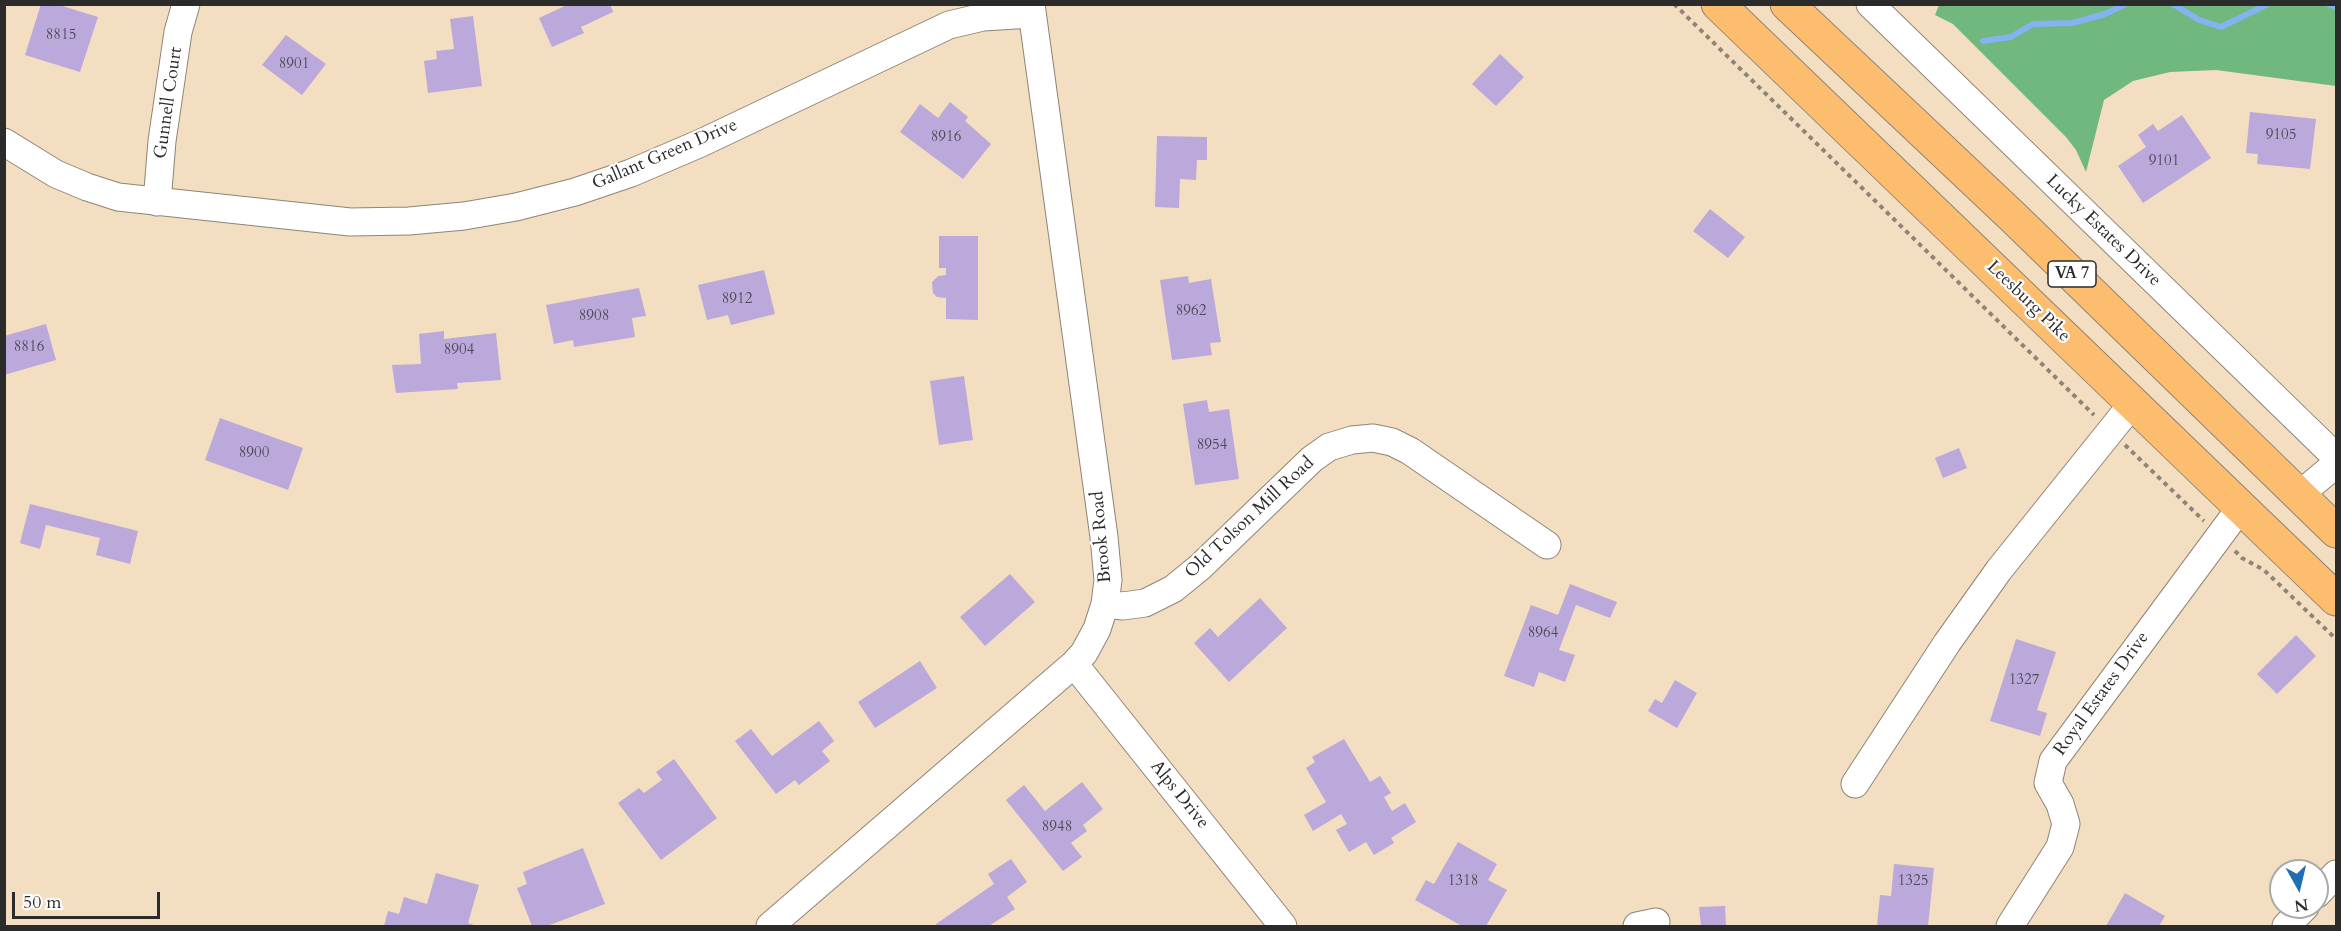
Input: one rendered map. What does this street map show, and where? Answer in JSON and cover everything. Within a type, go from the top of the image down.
[{"type":"highway","name":"Leesburg Pike","points":[[1718,4],[2337,599]]},
{"type":"highway","name":"VA 7","points":[[1787,4],[2022,225],[2337,531]]},
{"type":"highway","points":[[1996,272],[2028,281],[2054,297],[2264,501],[2277,503],[2299,495]]},
{"type":"street","name":"Gunnell Court","points":[[157,202],[162,141],[178,32],[186,4]]},
{"type":"street","name":"Gallant Green Drive","points":[[4,142],[56,174],[87,188],[118,197],[350,222],[409,221],[464,216],[516,207],[575,192],[631,173],[700,143],[949,25],[1032,9]]},
{"type":"street","name":"Brook Road","points":[[770,927],[1074,664],[1084,653],[1097,629],[1105,604],[1108,580],[1104,537],[1032,9]]},
{"type":"street","name":"Lucky Estates Drive","points":[[1884,9],[2337,457]]},
{"type":"street","points":[[1856,784],[1947,643],[1993,579],[2133,403]]},
{"type":"street","name":"Old Tolson Mill Road","points":[[1105,604],[1123,606],[1144,603],[1173,589],[1200,567],[1311,459],[1329,447],[1352,440],[1373,438],[1392,442],[1410,451],[1547,544]]},
{"type":"street","points":[[2299,495],[2337,464]]},
{"type":"street","name":"Royal Estates Drive","points":[[2010,927],[2060,847],[2066,824],[2060,804],[2048,783],[2053,761],[2241,507]]},
{"type":"street","name":"Alps Drive","points":[[1074,664],[1283,927]]},
{"type":"path","points":[[1674,4],[2218,536],[2242,558],[2264,570],[2337,639]]},
{"type":"green space","points":[[1939,5],[2336,5],[2336,86],[2216,70],[2170,72],[2133,81],[2104,100],[2086,172],[2076,150],[2066,137],[1953,24],[1935,15]]},
{"type":"building","points":[[41,4],[56,4],[98,17],[80,72],[25,55]]},
{"type":"building","points":[[569,4],[610,4],[613,12],[581,27],[584,33],[552,47],[539,18]]},
{"type":"building","points":[[473,16],[482,86],[428,93],[424,61],[437,59],[436,51],[454,49],[450,19]]},
{"type":"building","points":[[286,35],[326,64],[302,95],[262,65]]},
{"type":"building","points":[[1500,54],[1524,77],[1496,106],[1472,84]]},
{"type":"building","points":[[950,102],[968,117],[965,121],[991,144],[963,179],[900,132],[920,104],[938,118]]},
{"type":"building","points":[[2250,112],[2316,119],[2310,169],[2257,164],[2258,154],[2246,153]]},
{"type":"building","points":[[2182,115],[2211,158],[2143,203],[2118,166],[2146,147],[2138,135],[2153,124],[2158,131]]},
{"type":"building","points":[[1157,136],[1207,137],[1207,160],[1197,160],[1196,180],[1180,179],[1179,208],[1155,207]]},
{"type":"building","points":[[1710,209],[1745,237],[1728,258],[1693,231]]},
{"type":"building","points":[[939,236],[978,236],[978,320],[946,319],[946,298],[937,297],[933,293],[932,282],[938,276],[946,275],[946,268],[939,268]]},
{"type":"building","points":[[764,270],[775,314],[731,325],[728,315],[707,320],[698,285]]},
{"type":"building","points":[[1188,276],[1189,283],[1211,279],[1221,342],[1210,343],[1212,355],[1172,360],[1160,280]]},
{"type":"building","points":[[639,288],[646,316],[632,318],[635,337],[574,347],[573,340],[554,344],[546,305]]},
{"type":"building","points":[[46,324],[56,360],[4,375],[4,336]]},
{"type":"building","points":[[444,331],[444,339],[496,333],[501,380],[457,383],[458,389],[396,393],[392,365],[421,364],[419,334]]},
{"type":"building","points":[[964,376],[973,440],[939,445],[930,381]]},
{"type":"building","points":[[1207,400],[1209,412],[1229,409],[1239,479],[1195,485],[1183,404]]},
{"type":"building","points":[[220,418],[303,448],[288,490],[205,460]]},
{"type":"building","points":[[1959,448],[1967,468],[1943,478],[1935,458]]},
{"type":"building","points":[[30,504],[138,531],[130,564],[96,555],[100,538],[46,525],[40,549],[20,543]]},
{"type":"building","points":[[1010,574],[1035,602],[985,646],[960,617]]},
{"type":"building","points":[[1570,584],[1617,602],[1610,618],[1576,605],[1559,650],[1575,655],[1565,682],[1539,672],[1534,687],[1504,676],[1531,605],[1558,615]]},
{"type":"building","points":[[1260,598],[1287,628],[1229,682],[1194,643],[1210,628],[1218,637]]},
{"type":"building","points":[[2296,635],[2316,656],[2277,694],[2257,674]]},
{"type":"building","points":[[2016,639],[2056,652],[2037,710],[2047,713],[2040,736],[1990,721]]},
{"type":"building","points":[[920,661],[937,688],[875,728],[858,702]]},
{"type":"building","points":[[1675,680],[1697,693],[1677,728],[1648,711],[1655,699],[1662,703]]},
{"type":"building","points":[[819,721],[834,741],[822,751],[830,761],[799,785],[795,780],[776,794],[735,741],[751,729],[772,756]]},
{"type":"building","points":[[1344,739],[1370,782],[1380,776],[1391,793],[1384,797],[1392,811],[1405,803],[1416,822],[1391,838],[1394,843],[1374,855],[1366,842],[1349,852],[1336,830],[1347,824],[1341,814],[1313,831],[1304,815],[1326,802],[1306,768],[1315,762],[1312,757]]},
{"type":"building","points":[[674,759],[717,818],[661,860],[618,803],[639,788],[644,793],[662,780],[656,772]]},
{"type":"building","points":[[1082,782],[1103,809],[1083,825],[1087,831],[1071,843],[1082,857],[1063,871],[1006,800],[1024,785],[1045,811]]},
{"type":"building","points":[[1458,842],[1497,864],[1488,880],[1507,890],[1486,926],[1462,926],[1415,900],[1426,880],[1434,884]]},
{"type":"building","points":[[583,848],[605,904],[547,926],[532,926],[517,888],[527,884],[523,872]]},
{"type":"building","points":[[1011,859],[1027,882],[1007,897],[1015,909],[989,926],[937,926],[936,924],[994,884],[988,874]]},
{"type":"building","points":[[1894,864],[1934,868],[1928,926],[1877,926],[1880,895],[1891,896]]},
{"type":"building","points":[[436,873],[479,885],[468,923],[477,926],[384,926],[388,911],[399,914],[404,897],[427,904]]},
{"type":"building","points":[[2125,893],[2165,916],[2159,926],[2106,926]]},
{"type":"building","points":[[1725,906],[1726,926],[1701,926],[1699,907]]},
{"type":"waterway","points":[[1983,41],[2011,37],[2033,24],[2072,23],[2105,14],[2126,4]]},
{"type":"waterway","points":[[2173,4],[2199,20],[2221,27],[2268,4]]},
{"type":"waterway","points":[[2328,4],[2336,7]]}]
